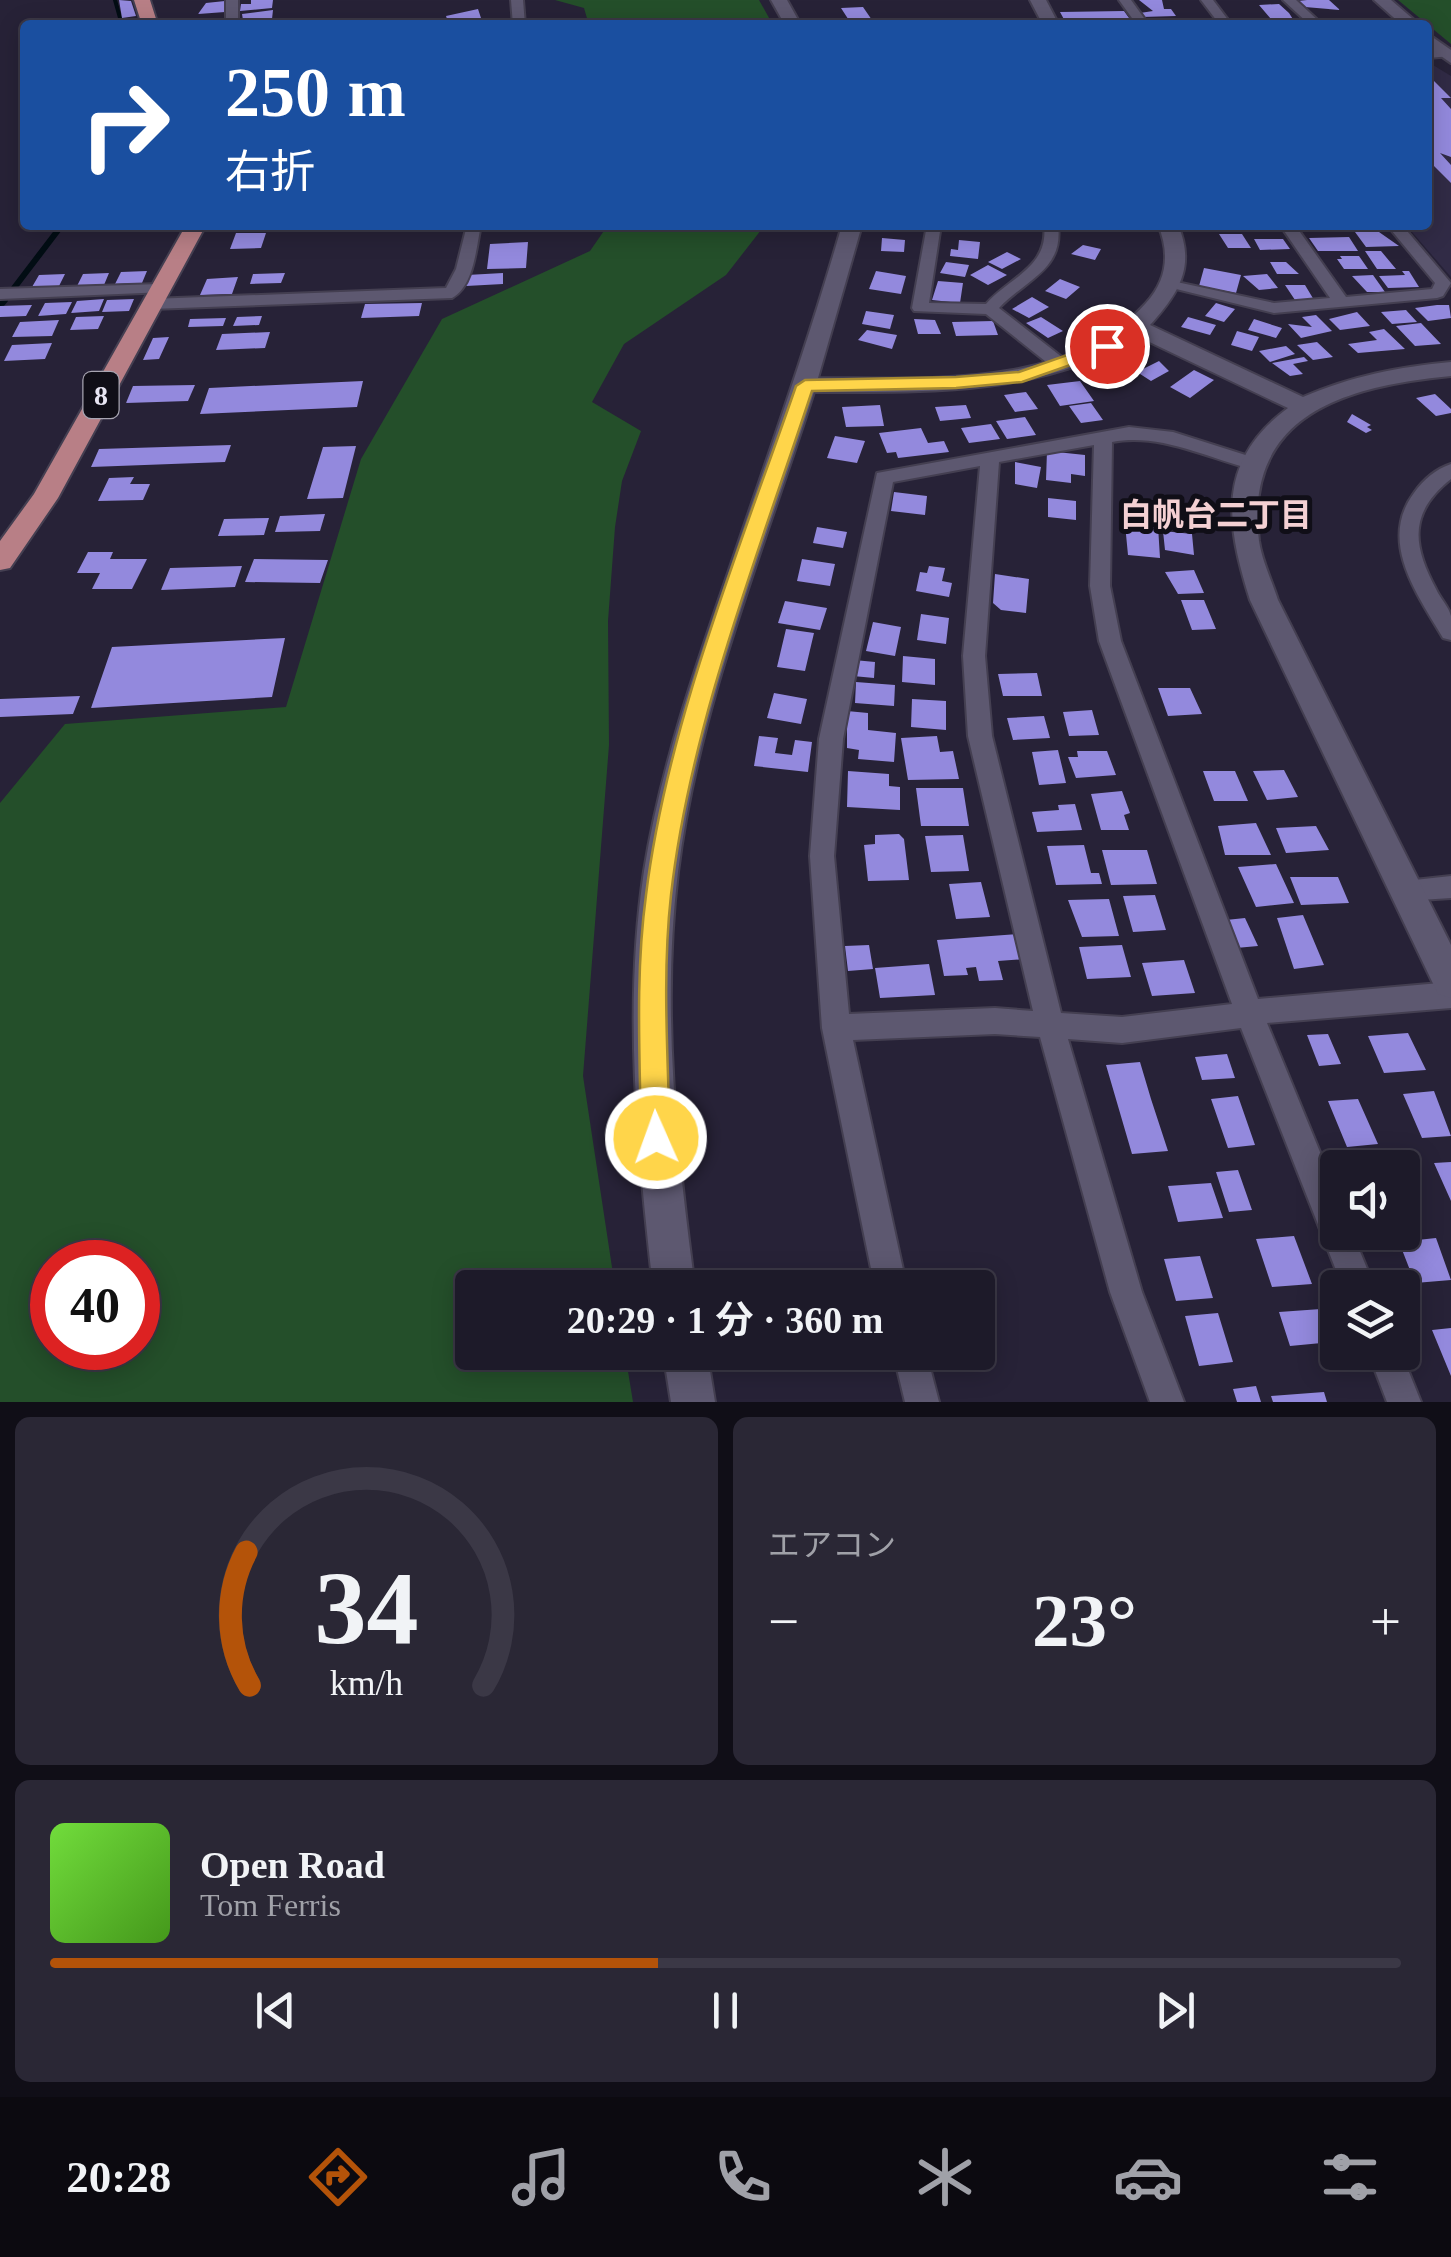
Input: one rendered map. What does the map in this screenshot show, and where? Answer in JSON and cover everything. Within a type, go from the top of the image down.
[{"type":"main road","name":"8","points":[[0,561],[44,498],[193,230]]},
{"type":"street","points":[[1207,0],[1222,20]]},
{"type":"street","points":[[1289,0],[1311,20]]},
{"type":"street","points":[[1382,0],[1406,20]]},
{"type":"street","points":[[0,294],[452,293],[464,268],[473,230]]},
{"type":"street","points":[[672,1270],[656,1138],[653,1070],[652,977],[662,870],[716,648],[805,386],[851,230]]},
{"type":"street","points":[[933,230],[920,308],[990,309],[1061,366]]},
{"type":"street","points":[[990,309],[997,299],[1032,276],[1050,255],[1051,230]]},
{"type":"street","points":[[805,386],[956,383],[1022,377],[1061,366],[1107,346],[1136,328],[1159,306],[1172,286],[1178,256],[1170,230]]},
{"type":"street","points":[[1291,230],[1342,302]]},
{"type":"street","points":[[1172,286],[1274,308],[1438,293],[1442,283],[1398,230]]},
{"type":"street","points":[[1136,328],[1304,407]]},
{"type":"street","points":[[1451,368],[1374,378],[1340,388],[1304,407],[1275,430],[1251,464],[1240,500],[1240,530],[1250,568],[1451,982]]},
{"type":"street","points":[[887,1270],[836,1028],[822,856],[831,739],[884,477],[1149,433],[1251,464]]},
{"type":"street","points":[[1103,439],[1100,586],[1110,641],[1249,1012],[1352,1270]]},
{"type":"street","points":[[990,457],[974,656],[980,736],[1051,1027],[1126,1292],[1167,1402]]},
{"type":"street","points":[[1451,470],[1418,495],[1406,524],[1411,562],[1451,632]]},
{"type":"street","points":[[1405,890],[1451,887]]},
{"type":"street","points":[[836,1028],[995,1021],[1122,1030],[1196,1023],[1249,1012],[1451,994]]},
{"type":"street","points":[[688,1370],[693,1402]]},
{"type":"street","points":[[914,1370],[922,1402]]},
{"type":"street","points":[[1391,1370],[1404,1402]]},
{"type":"shaded area","points":[[1432,64],[1451,76],[1451,277],[1410,230],[1432,230]]},
{"type":"green space","points":[[555,0],[759,0],[770,20],[588,20],[584,8]]},
{"type":"green space","points":[[1398,0],[1451,0],[1451,44],[1432,28],[1432,20],[1422,20]]},
{"type":"green space","points":[[605,230],[761,230],[726,275],[624,344],[592,402],[641,431],[622,481],[615,527],[608,621],[609,745],[583,1076],[612,1270],[455,1270],[455,1370],[628,1370],[633,1402],[0,1402],[0,803],[65,724],[286,707],[361,459],[442,319],[590,251]]},
{"type":"building","points":[[119,0],[131,1],[136,16],[122,18]]},
{"type":"building","points":[[251,0],[273,0],[272,8],[240,11],[241,4],[251,4]]},
{"type":"building","points":[[1139,0],[1162,0],[1164,9],[1171,9],[1176,16],[1142,17],[1140,13],[1153,11]]},
{"type":"building","points":[[1329,0],[1340,10],[1305,7],[1298,1]]},
{"type":"building","points":[[225,1],[225,12],[198,14],[206,3]]},
{"type":"building","points":[[1279,4],[1293,20],[1272,20],[1259,5]]},
{"type":"building","points":[[863,7],[872,20],[849,20],[841,8]]},
{"type":"building","points":[[478,9],[481,18],[447,20],[446,16]]},
{"type":"building","points":[[273,10],[272,19],[243,20],[242,14]]},
{"type":"building","points":[[1124,11],[1130,20],[1064,20],[1060,12]]},
{"type":"building","points":[[1432,81],[1451,98],[1441,98],[1451,109],[1451,157],[1440,153],[1451,165],[1451,183],[1432,164]]},
{"type":"building","points":[[1355,232],[1379,232],[1399,246],[1366,247]]},
{"type":"building","points":[[236,233],[266,233],[261,248],[230,249]]},
{"type":"building","points":[[1219,234],[1242,234],[1251,248],[1228,248]]},
{"type":"building","points":[[1349,237],[1358,251],[1318,251],[1309,238]]},
{"type":"building","points":[[882,238],[905,240],[904,252],[881,251]]},
{"type":"building","points":[[1254,239],[1283,239],[1290,249],[1260,250]]},
{"type":"building","points":[[959,240],[980,242],[978,259],[950,256],[951,249],[958,250]]},
{"type":"building","points":[[528,242],[526,268],[487,269],[490,244]]},
{"type":"building","points":[[1083,245],[1101,249],[1095,260],[1071,254]]},
{"type":"building","points":[[1365,251],[1381,251],[1396,269],[1377,269]]},
{"type":"building","points":[[1007,252],[1021,259],[1002,269],[988,262]]},
{"type":"building","points":[[1340,256],[1359,256],[1368,269],[1344,269],[1337,259],[1342,259]]},
{"type":"building","points":[[946,262],[969,265],[965,277],[940,273]]},
{"type":"building","points":[[1270,262],[1286,262],[1299,274],[1277,274]]},
{"type":"building","points":[[988,265],[1007,275],[988,285],[970,275]]},
{"type":"building","points":[[1204,268],[1241,275],[1236,293],[1199,286]]},
{"type":"building","points":[[147,271],[142,283],[115,284],[121,272]]},
{"type":"building","points":[[876,271],[906,276],[901,294],[869,289]]},
{"type":"building","points":[[1402,271],[1409,271],[1419,287],[1388,288],[1379,276],[1405,275]]},
{"type":"building","points":[[109,273],[104,285],[77,286],[83,274]]},
{"type":"building","points":[[285,273],[281,283],[250,284],[253,274]]},
{"type":"building","points":[[503,273],[503,284],[466,286],[467,275]]},
{"type":"building","points":[[65,274],[59,286],[32,287],[39,275]]},
{"type":"building","points":[[1267,274],[1278,288],[1259,290],[1243,276]]},
{"type":"building","points":[[1373,275],[1385,292],[1367,292],[1352,276]]},
{"type":"building","points":[[238,277],[232,294],[200,295],[207,279]]},
{"type":"building","points":[[1060,279],[1080,287],[1066,299],[1045,291]]},
{"type":"building","points":[[938,281],[963,283],[960,303],[932,300]]},
{"type":"building","points":[[1285,285],[1305,285],[1314,300],[1295,300]]},
{"type":"building","points":[[1032,297],[1049,307],[1029,318],[1012,309]]},
{"type":"building","points":[[104,299],[99,311],[71,313],[77,301]]},
{"type":"building","points":[[134,299],[129,311],[102,312],[107,300]]},
{"type":"building","points":[[72,302],[66,314],[38,316],[45,303]]},
{"type":"building","points":[[422,303],[419,316],[361,318],[365,304]]},
{"type":"building","points":[[1216,303],[1235,309],[1224,322],[1205,316]]},
{"type":"building","points":[[32,305],[26,316],[0,317],[0,306]]},
{"type":"building","points":[[1449,305],[1451,318],[1428,321],[1415,308]]},
{"type":"building","points":[[1406,310],[1417,322],[1392,324],[1381,312]]},
{"type":"building","points":[[866,311],[894,315],[890,329],[862,324]]},
{"type":"building","points":[[1357,312],[1370,326],[1340,330],[1329,319]]},
{"type":"building","points":[[1316,315],[1332,331],[1301,338],[1288,324],[1312,327],[1302,317]]},
{"type":"building","points":[[104,316],[98,329],[70,330],[76,317]]},
{"type":"building","points":[[262,316],[259,325],[233,326],[237,317]]},
{"type":"building","points":[[1041,317],[1063,331],[1048,338],[1026,323]]},
{"type":"building","points":[[1188,317],[1216,325],[1210,335],[1181,327]]},
{"type":"building","points":[[226,318],[223,326],[188,327],[190,319]]},
{"type":"building","points":[[914,319],[935,320],[941,334],[918,334]]},
{"type":"building","points":[[1254,319],[1282,328],[1276,338],[1248,330]]},
{"type":"building","points":[[59,320],[52,336],[12,337],[20,322]]},
{"type":"building","points":[[993,321],[998,335],[956,336],[952,322]]},
{"type":"building","points":[[1421,323],[1441,344],[1415,346],[1396,326]]},
{"type":"building","points":[[1384,329],[1405,349],[1358,353],[1348,344],[1377,340],[1369,332]]},
{"type":"building","points":[[867,330],[897,335],[892,349],[858,340]]},
{"type":"building","points":[[1237,331],[1259,337],[1252,351],[1231,345]]},
{"type":"building","points":[[270,332],[265,348],[216,350],[222,334]]},
{"type":"building","points":[[169,337],[159,359],[143,360],[153,338]]},
{"type":"building","points":[[1317,342],[1333,357],[1313,360],[1297,345]]},
{"type":"building","points":[[52,343],[45,359],[4,361],[12,345]]},
{"type":"building","points":[[1286,346],[1295,354],[1270,362],[1259,351]]},
{"type":"building","points":[[1304,357],[1308,361],[1293,364],[1303,374],[1290,376],[1272,363]]},
{"type":"building","points":[[1159,361],[1169,371],[1151,381],[1137,372]]},
{"type":"building","points":[[1194,370],[1214,380],[1190,398],[1170,387]]},
{"type":"building","points":[[363,381],[357,407],[200,414],[209,388]]},
{"type":"building","points":[[1080,381],[1094,401],[1060,406],[1047,385]]},
{"type":"building","points":[[195,385],[188,401],[126,403],[133,386]]},
{"type":"building","points":[[1026,392],[1038,409],[1015,412],[1004,395]]},
{"type":"building","points":[[1435,394],[1451,413],[1436,416],[1416,398]]},
{"type":"building","points":[[1091,403],[1103,420],[1081,423],[1069,406]]},
{"type":"building","points":[[880,405],[884,426],[846,427],[842,407]]},
{"type":"building","points":[[966,405],[971,418],[940,421],[935,407]]},
{"type":"building","points":[[1352,414],[1371,425],[1367,427],[1372,430],[1366,433],[1347,422]]},
{"type":"building","points":[[1025,417],[1036,435],[1007,439],[996,421]]},
{"type":"building","points":[[991,424],[1000,439],[969,443],[961,428]]},
{"type":"building","points":[[921,428],[928,443],[944,441],[949,452],[898,458],[896,452],[887,453],[879,433]]},
{"type":"building","points":[[835,436],[865,441],[857,463],[827,458]]},
{"type":"building","points":[[231,445],[225,462],[91,467],[99,449]]},
{"type":"building","points":[[356,446],[343,498],[307,499],[323,447]]},
{"type":"building","points":[[1047,451],[1085,455],[1085,476],[1071,474],[1071,483],[1046,480]]},
{"type":"building","points":[[1015,462],[1041,467],[1037,488],[1015,484]]},
{"type":"building","points":[[134,477],[130,484],[150,484],[143,500],[98,501],[109,478]]},
{"type":"building","points":[[894,492],[927,496],[925,515],[891,511]]},
{"type":"building","points":[[1048,498],[1076,501],[1076,520],[1048,517]]},
{"type":"building","points":[[325,514],[320,531],[275,532],[280,516]]},
{"type":"building","points":[[269,518],[264,535],[218,536],[224,519]]},
{"type":"building","points":[[1125,524],[1158,526],[1160,558],[1128,555]]},
{"type":"building","points":[[817,527],[847,532],[843,548],[813,543]]},
{"type":"building","points":[[1163,531],[1192,534],[1194,555],[1165,550]]},
{"type":"building","points":[[88,552],[113,552],[110,559],[147,559],[132,589],[92,589],[100,573],[77,573]]},
{"type":"building","points":[[254,559],[328,560],[320,583],[245,582]]},
{"type":"building","points":[[802,559],[835,564],[830,586],[797,581]]},
{"type":"building","points":[[242,566],[235,587],[161,590],[170,568]]},
{"type":"building","points":[[929,566],[945,568],[942,581],[952,583],[949,597],[916,591],[920,572],[927,573]]},
{"type":"building","points":[[1194,570],[1204,593],[1178,594],[1165,572]]},
{"type":"building","points":[[995,574],[1029,579],[1026,613],[1001,610],[993,603]]},
{"type":"building","points":[[1181,600],[1204,600],[1216,629],[1192,630]]},
{"type":"building","points":[[785,601],[827,608],[820,630],[778,623]]},
{"type":"building","points":[[921,614],[949,618],[946,644],[917,640]]},
{"type":"building","points":[[873,622],[901,627],[895,656],[866,651]]},
{"type":"building","points":[[786,629],[814,633],[805,671],[777,667]]},
{"type":"building","points":[[285,638],[272,697],[91,708],[112,647]]},
{"type":"building","points":[[903,656],[935,659],[935,685],[902,682]]},
{"type":"building","points":[[854,660],[875,662],[874,678],[853,676]]},
{"type":"building","points":[[1037,673],[1042,696],[1003,696],[998,674]]},
{"type":"building","points":[[856,682],[895,685],[894,706],[855,703]]},
{"type":"building","points":[[1158,688],[1190,688],[1202,714],[1168,716]]},
{"type":"building","points":[[774,693],[807,699],[801,724],[767,718]]},
{"type":"building","points":[[80,696],[73,714],[0,717],[0,699]]},
{"type":"building","points":[[912,699],[946,701],[946,730],[911,727]]},
{"type":"building","points":[[1092,710],[1099,735],[1069,736],[1063,712]]},
{"type":"building","points":[[847,711],[868,713],[868,730],[896,733],[894,762],[858,759],[859,750],[847,748]]},
{"type":"building","points":[[1044,716],[1050,738],[1013,740],[1007,718]]},
{"type":"building","points":[[759,736],[778,738],[775,753],[792,755],[795,740],[812,742],[808,772],[754,766]]},
{"type":"building","points":[[937,736],[940,752],[953,751],[959,779],[908,780],[901,738]]},
{"type":"building","points":[[1058,750],[1066,783],[1039,785],[1032,752]]},
{"type":"building","points":[[1077,751],[1107,751],[1116,775],[1076,778],[1068,757],[1078,757]]},
{"type":"building","points":[[1284,770],[1298,797],[1267,800],[1253,771]]},
{"type":"building","points":[[848,771],[889,774],[889,786],[900,787],[900,810],[847,807]]},
{"type":"building","points":[[1203,771],[1235,771],[1248,801],[1214,801]]},
{"type":"building","points":[[916,788],[963,788],[969,826],[921,826]]},
{"type":"building","points":[[1122,791],[1130,813],[1124,815],[1129,830],[1101,830],[1091,794]]},
{"type":"building","points":[[1075,804],[1082,830],[1037,832],[1032,812]]},
{"type":"building","points":[[1256,823],[1271,855],[1225,855],[1218,826]]},
{"type":"building","points":[[1316,826],[1329,850],[1286,853],[1276,828]]},
{"type":"building","points":[[899,834],[904,839],[909,880],[868,881],[864,845],[875,844],[875,835]]},
{"type":"building","points":[[963,835],[969,871],[931,872],[925,836]]},
{"type":"building","points":[[1084,845],[1091,873],[1099,873],[1102,884],[1056,885],[1047,846]]},
{"type":"building","points":[[1102,850],[1147,850],[1157,884],[1111,885]]},
{"type":"building","points":[[1276,864],[1294,903],[1256,907],[1238,867]]},
{"type":"building","points":[[1290,877],[1338,877],[1349,903],[1301,905]]},
{"type":"building","points":[[981,882],[990,917],[956,919],[949,884]]},
{"type":"building","points":[[1155,895],[1166,930],[1133,932],[1123,896]]},
{"type":"building","points":[[1109,899],[1119,936],[1082,937],[1068,900]]},
{"type":"building","points":[[1303,915],[1324,965],[1294,969],[1277,918]]},
{"type":"building","points":[[1245,918],[1258,946],[1236,948],[1226,920]]},
{"type":"building","points":[[1019,934],[1025,959],[998,961],[1003,980],[979,981],[976,967],[966,968],[968,975],[944,976],[937,940]]},
{"type":"building","points":[[869,945],[873,969],[848,971],[845,946]]},
{"type":"building","points":[[1122,945],[1131,977],[1087,979],[1079,947]]},
{"type":"building","points":[[1184,960],[1195,993],[1152,996],[1142,963]]},
{"type":"building","points":[[929,964],[935,995],[880,998],[875,968]]},
{"type":"building","points":[[1408,1033],[1426,1070],[1384,1073],[1368,1036]]},
{"type":"building","points":[[1328,1034],[1341,1064],[1319,1066],[1307,1035]]},
{"type":"building","points":[[1227,1054],[1235,1078],[1202,1080],[1195,1057]]},
{"type":"building","points":[[1140,1062],[1168,1151],[1132,1154],[1106,1065]]},
{"type":"building","points":[[1434,1091],[1451,1136],[1422,1138],[1403,1094]]},
{"type":"building","points":[[1238,1096],[1255,1145],[1228,1148],[1211,1099]]},
{"type":"building","points":[[1358,1099],[1378,1144],[1347,1147],[1328,1101]]},
{"type":"building","points":[[1451,1162],[1451,1201],[1434,1163]]},
{"type":"building","points":[[1238,1170],[1252,1210],[1229,1212],[1216,1172]]},
{"type":"building","points":[[1211,1183],[1223,1218],[1178,1222],[1168,1186]]},
{"type":"building","points":[[1294,1236],[1312,1284],[1272,1287],[1256,1239]]},
{"type":"building","points":[[1436,1238],[1451,1280],[1420,1283],[1420,1270],[1410,1270],[1402,1250],[1420,1250],[1420,1240]]},
{"type":"building","points":[[1200,1256],[1213,1298],[1176,1301],[1164,1259]]},
{"type":"building","points":[[1320,1309],[1320,1343],[1290,1346],[1279,1312]]},
{"type":"building","points":[[1218,1313],[1233,1362],[1199,1366],[1185,1316]]},
{"type":"building","points":[[1451,1328],[1451,1376],[1432,1330]]},
{"type":"building","points":[[1256,1386],[1261,1402],[1237,1402],[1233,1389]]},
{"type":"building","points":[[1324,1392],[1327,1402],[1273,1402],[1271,1396]]},
{"type":"waterway","points":[[115,0],[121,20]]},
{"type":"waterway","points":[[14,288],[58,230]]},
{"type":"waterway","points":[[0,306],[5,300]]},
{"type":"district","name":"白帆台二丁目","points":[[1216,515]]},
{"type":"route","points":[[656,1138],[652,977],[658,895],[670,822],[716,648],[805,386],[956,383],[1022,377],[1061,366],[1107,346]]}]
